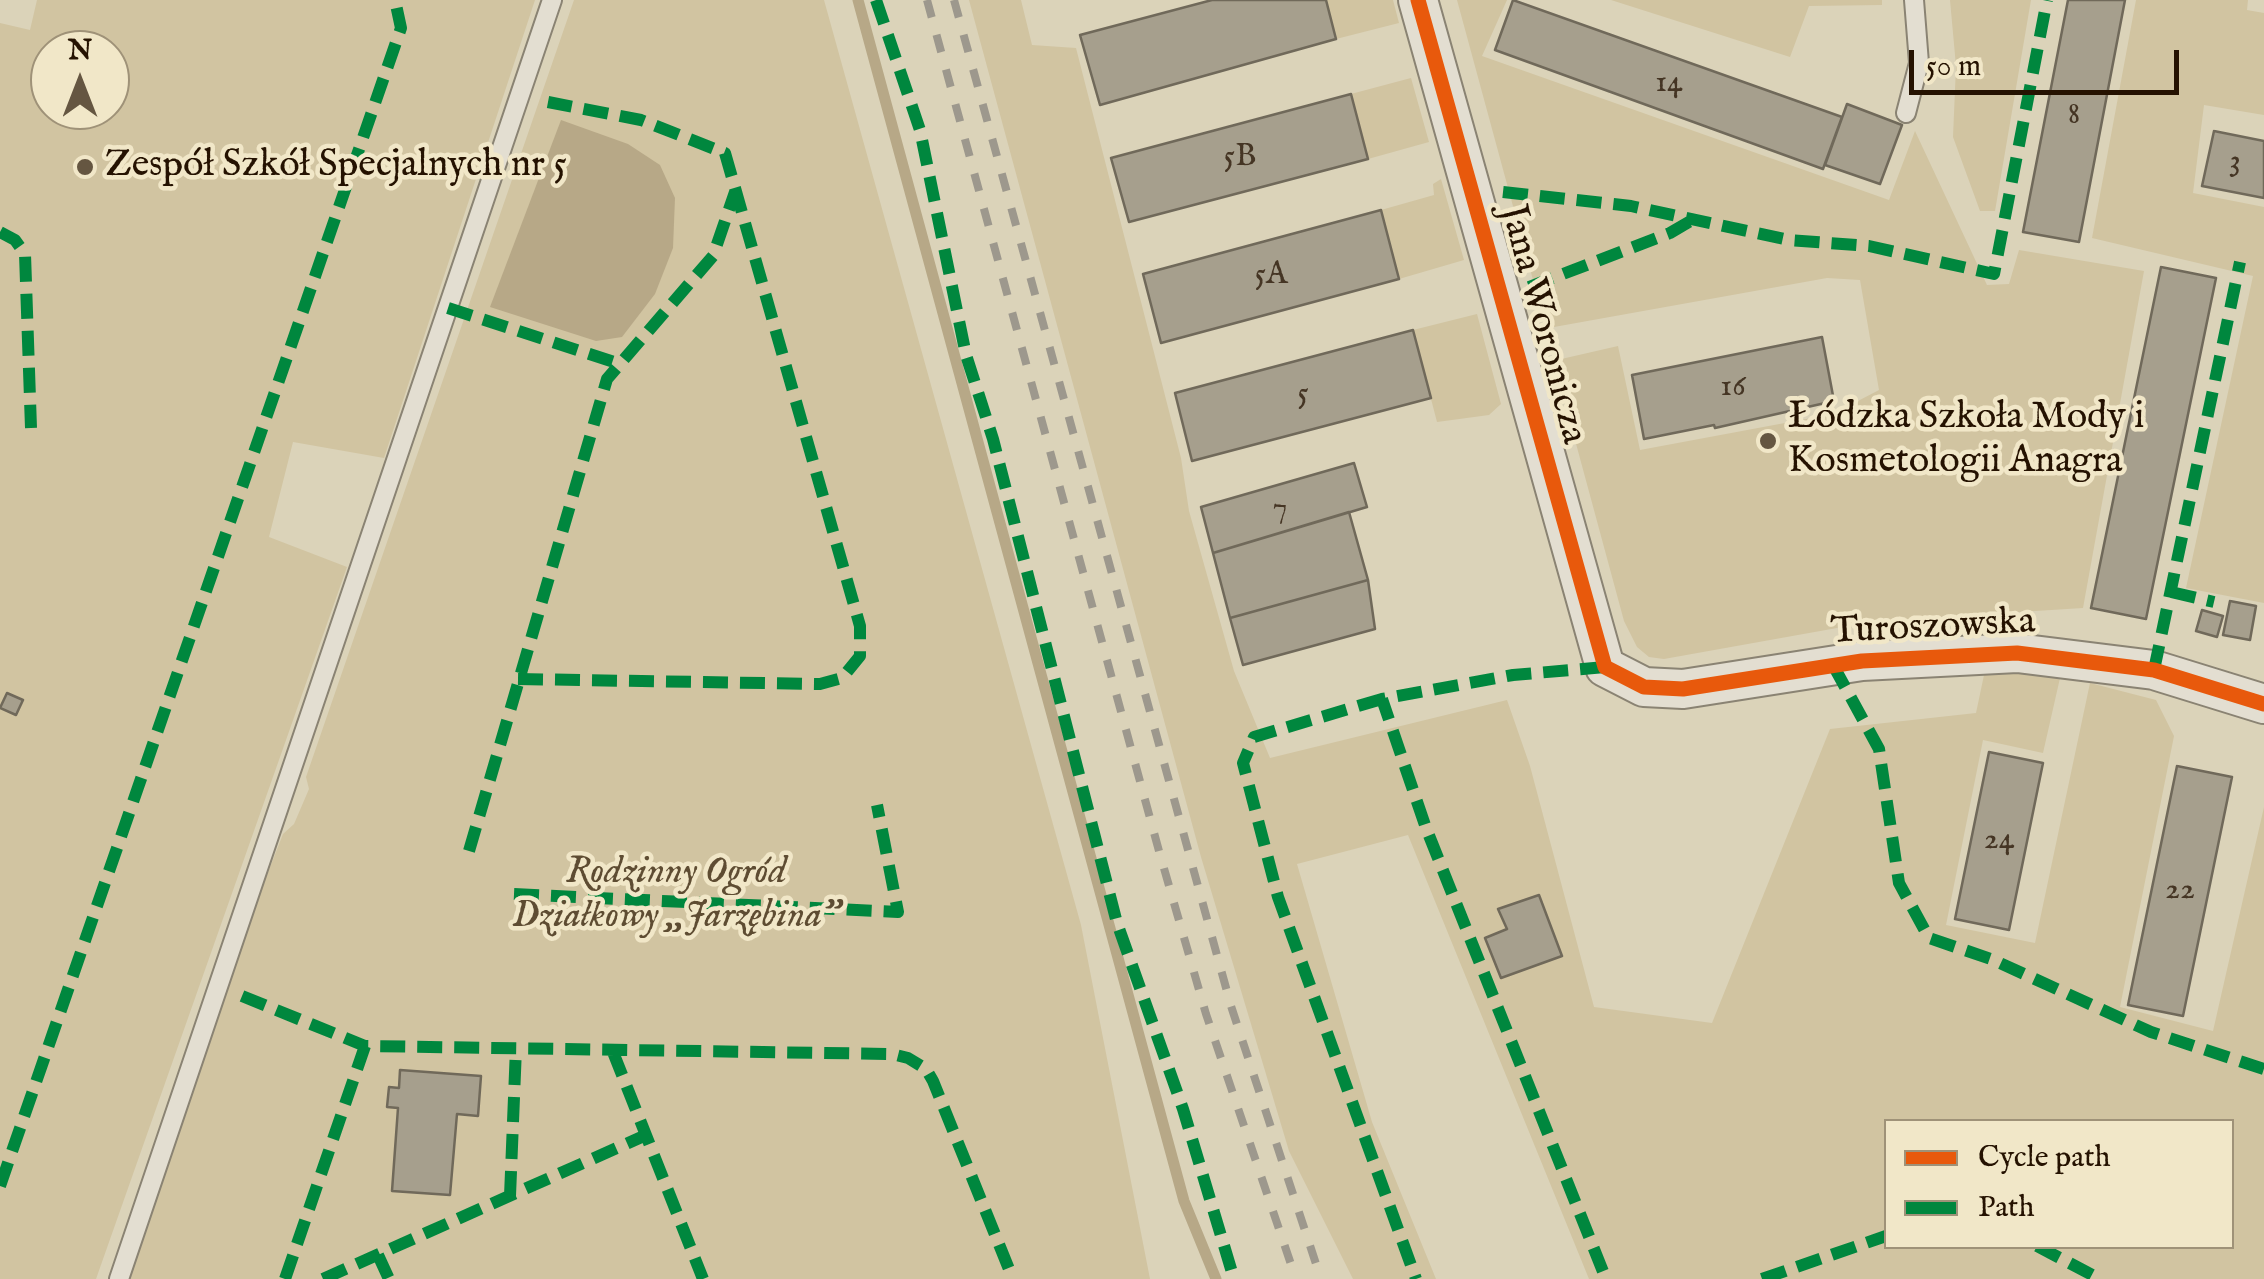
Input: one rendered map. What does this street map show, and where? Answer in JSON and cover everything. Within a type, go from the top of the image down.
[{"type":"street","name":"Jana Woronicza","points":[[1418,0],[1605,667]]},
{"type":"street","name":"Turoszowska","points":[[1605,667],[1644,687],[1683,689],[1862,661],[2031,654],[2154,670],[2264,704]]},
{"type":"lane","points":[[119,1279],[552,0]]},
{"type":"lane","points":[[1906,113],[1919,62],[1914,0]]},
{"type":"green space","points":[[37,0],[535,0],[384,458],[293,442],[269,537],[347,567],[96,1279],[0,1279],[0,23],[30,30]]},
{"type":"green space","name":"Rodzinny Ogród Działkowy „Jarzębina”","points":[[574,0],[824,0],[1081,925],[1150,1279],[129,1279],[265,880],[283,834],[294,824],[309,789],[306,777]]},
{"type":"green space","points":[[969,0],[1021,0],[1032,45],[1076,48],[1181,458],[1189,511],[1234,671],[1270,758],[1507,700],[1530,766],[1594,1007],[1712,1023],[1830,729],[1976,713],[1984,675],[2028,673],[2060,678],[2043,753],[1983,740],[1946,925],[2035,943],[2090,683],[2156,700],[2174,736],[2120,1007],[2213,1031],[2264,807],[2264,1279],[1589,1279],[1408,835],[1297,864],[1372,1122],[1436,1279],[1353,1279],[1289,1151],[1201,857]]},
{"type":"green space","points":[[1326,0],[1393,0],[1399,23],[1336,39]]},
{"type":"green space","points":[[1457,0],[1507,0],[1482,56],[1889,200],[1915,131],[1987,285],[2009,284],[2019,250],[2144,271],[2083,608],[1876,621],[1664,659],[1649,657],[1637,647],[1624,621],[1555,366],[1557,360],[1618,346],[1640,450],[1833,414],[1879,390],[1860,280],[1827,278],[1554,327],[1545,324]]},
{"type":"green space","points":[[1611,0],[1882,0],[1882,5],[1809,6],[1790,57]]},
{"type":"green space","points":[[1950,0],[2031,0],[1995,211],[1980,211],[1953,137],[1956,66]]},
{"type":"green space","points":[[2136,0],[2248,0],[2247,10],[2264,13],[2264,115],[2204,105],[2193,193],[2264,207],[2264,603],[2186,588],[2253,276],[2092,238]]},
{"type":"green space","points":[[1411,78],[1429,142],[1368,159],[1351,94]]},
{"type":"green space","points":[[1441,179],[1464,260],[1399,279],[1381,210],[1434,195],[1433,184]]},
{"type":"green space","points":[[1477,314],[1501,404],[1489,415],[1437,422],[1413,330]]},
{"type":"shaded area","points":[[561,120],[628,144],[660,165],[675,198],[673,248],[655,294],[622,337],[596,341],[490,307]]},
{"type":"building","points":[[1212,0],[1326,0],[1336,39],[1100,105],[1080,35]]},
{"type":"building","points":[[1513,0],[1842,117],[1823,169],[1495,50]]},
{"type":"building","points":[[2068,0],[2125,0],[2079,242],[2023,232]]},
{"type":"building","points":[[1351,94],[1368,159],[1129,222],[1111,158]]},
{"type":"building","points":[[1847,104],[1902,125],[1880,184],[1825,165]]},
{"type":"building","points":[[2214,131],[2264,141],[2264,198],[2202,186]]},
{"type":"building","points":[[1381,210],[1399,279],[1161,343],[1143,274]]},
{"type":"building","points":[[2161,267],[2216,278],[2146,619],[2091,608]]},
{"type":"building","points":[[1413,330],[1431,398],[1192,461],[1175,393]]},
{"type":"building","points":[[1822,337],[1834,401],[1715,428],[1714,425],[1644,439],[1632,375]]},
{"type":"building","points":[[1354,463],[1367,507],[1213,553],[1201,507]]},
{"type":"building","points":[[1349,512],[1368,580],[1230,618],[1213,553]]},
{"type":"building","points":[[1368,580],[1375,629],[1243,665],[1230,618]]},
{"type":"building","points":[[2230,601],[2256,606],[2250,640],[2223,635]]},
{"type":"building","points":[[2202,610],[2223,616],[2217,637],[2196,631]]},
{"type":"building","points":[[7,693],[23,700],[16,715],[0,708]]},
{"type":"building","points":[[1989,752],[2043,763],[2009,930],[1955,919]]},
{"type":"building","points":[[2177,766],[2232,777],[2183,1016],[2128,1005]]},
{"type":"building","points":[[1539,895],[1562,956],[1501,978],[1485,938],[1507,929],[1498,909]]},
{"type":"building","points":[[400,1070],[481,1076],[478,1116],[457,1114],[450,1195],[392,1191],[398,1108],[387,1107],[389,1087],[399,1088]]},
{"type":"waterway","points":[[858,0],[1184,1201],[1216,1279]]},
{"type":"railway","points":[[927,0],[1206,1014],[1296,1279]]},
{"type":"railway","points":[[954,0],[1231,1006],[1321,1279]]},
{"type":"marked path","points":[[0,1186],[401,28],[395,0]]},
{"type":"marked path","points":[[876,0],[920,130],[966,355],[993,439],[1117,923],[1183,1109],[1234,1279]]},
{"type":"marked path","points":[[1503,192],[1631,206],[1789,240],[1869,246],[1994,274],[2047,0]]},
{"type":"marked path","points":[[518,679],[820,684],[842,678],[860,656],[860,626],[725,153],[641,120],[548,102]]},
{"type":"marked path","points":[[469,851],[607,379],[713,256],[735,192]]},
{"type":"marked path","points":[[1529,287],[1670,233],[1694,219]]},
{"type":"marked path","points":[[0,232],[15,240],[25,254],[31,428]]},
{"type":"marked path","points":[[2154,670],[2240,262]]},
{"type":"marked path","points":[[448,308],[620,364]]},
{"type":"marked path","points":[[2171,592],[2214,602]]},
{"type":"marked path","points":[[1833,665],[1879,749],[1899,883],[1929,938],[1991,959],[2151,1032],[2264,1069]]},
{"type":"marked path","points":[[1605,667],[1513,675],[1382,699],[1426,828],[1606,1279]]},
{"type":"marked path","points":[[1382,699],[1254,737],[1243,763],[1278,897],[1416,1279]]},
{"type":"marked path","points":[[514,894],[898,912],[877,805]]},
{"type":"marked path","points":[[242,996],[365,1046],[892,1054],[908,1058],[926,1069],[933,1081],[1013,1279]]},
{"type":"marked path","points":[[285,1279],[365,1046]]},
{"type":"marked path","points":[[510,1196],[516,1048]]},
{"type":"marked path","points":[[613,1052],[703,1279]]},
{"type":"marked path","points":[[323,1279],[646,1135]]},
{"type":"marked path","points":[[1762,1279],[1884,1237]]},
{"type":"marked path","points":[[2043,1249],[2100,1279]]},
{"type":"marked path","points":[[378,1255],[389,1279]]},
{"type":"cycle path","points":[[1418,0],[1605,667],[1644,687],[1683,689],[1862,661],[2017,653],[2154,670],[2264,704]]},
{"type":"place","name":"Zespół Szkół Specjalnych nr 5","points":[[85,167]]},
{"type":"place","name":"Łódzka Szkoła Mody i Kosmetologii Anagra","points":[[1768,441]]}]
